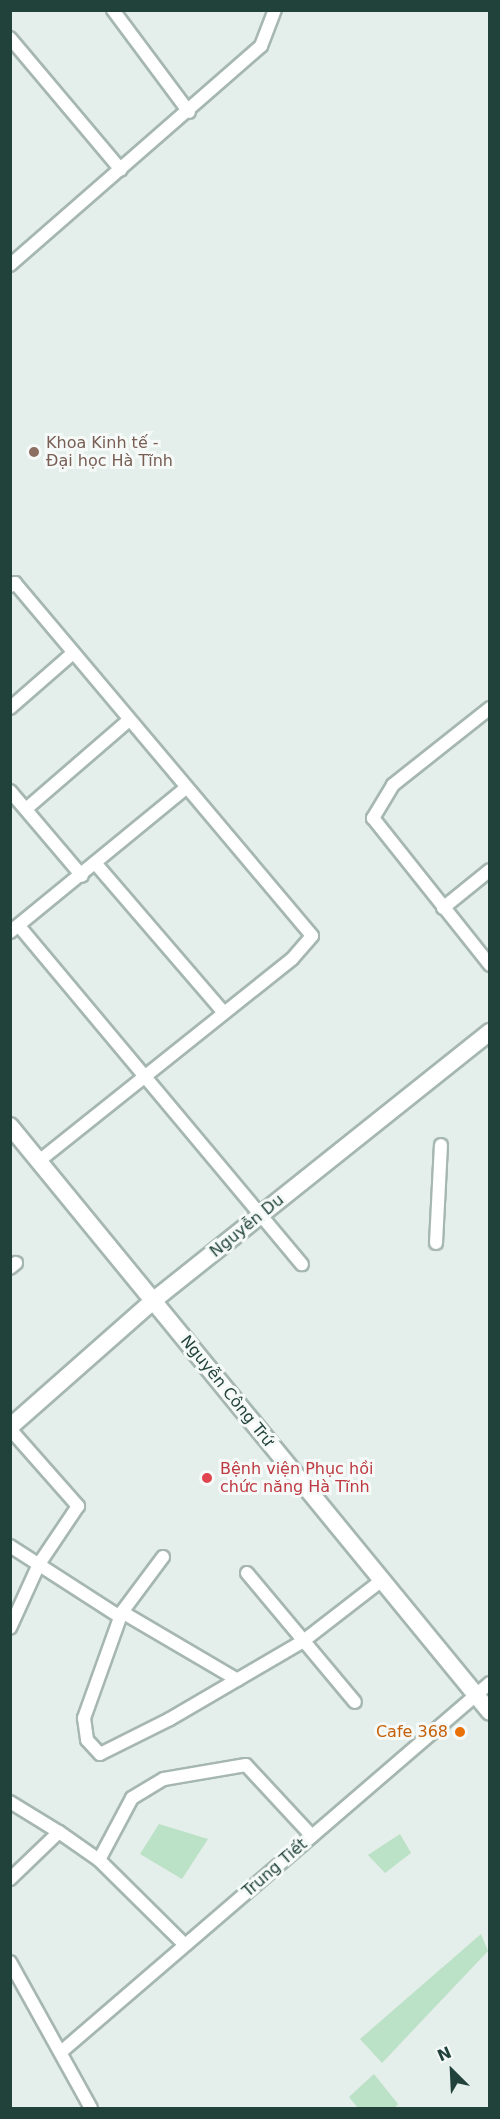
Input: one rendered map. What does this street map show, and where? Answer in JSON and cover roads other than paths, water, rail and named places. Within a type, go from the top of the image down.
[{"type":"main road","name":"Nguyễn Du","points":[[10,1428],[154,1300],[489,1032]]},
{"type":"main road","name":"Nguyễn Công Trứ","points":[[14,1135],[39,1161],[154,1300],[489,1712]]},
{"type":"street","points":[[112,10],[189,112]]},
{"type":"street","points":[[10,265],[189,112],[261,46],[275,10]]},
{"type":"street","points":[[10,38],[121,170]]},
{"type":"street","points":[[10,586],[15,583],[312,936],[292,959],[39,1161]]},
{"type":"street","points":[[10,708],[73,653]]},
{"type":"street","points":[[489,708],[393,785],[373,818],[489,964]]},
{"type":"street","points":[[26,809],[129,720]]},
{"type":"street","points":[[186,788],[82,876],[13,928],[262,1214],[302,1264]]},
{"type":"street","points":[[10,791],[82,876]]},
{"type":"street","points":[[96,864],[224,1013]]},
{"type":"street","points":[[443,908],[489,870]]},
{"type":"street","points":[[436,1243],[441,1145]]},
{"type":"street","points":[[10,1428],[78,1506],[39,1564],[10,1628]]},
{"type":"street","points":[[10,1546],[121,1614],[238,1680]]},
{"type":"street","points":[[163,1557],[121,1614],[84,1718],[84,1733],[96,1752],[111,1750],[302,1642],[381,1581]]},
{"type":"street","points":[[247,1573],[302,1642],[356,1702]]},
{"type":"street","name":"Trung Tiết","points":[[61,2052],[489,1683]]},
{"type":"street","points":[[99,1860],[123,1810],[140,1791],[184,1774],[239,1765],[246,1765],[256,1773],[312,1836]]},
{"type":"street","points":[[10,1802],[99,1860],[185,1945]]},
{"type":"street","points":[[10,1879],[59,1832]]},
{"type":"street","points":[[10,1962],[90,2109]]},
{"type":"place","name":"Khoa Kinh tế - Đại học Hà Tĩnh","points":[[34,452]]},
{"type":"place","name":"Bệnh viện Phục hồi chức năng Hà Tĩnh","points":[[207,1478]]},
{"type":"place","name":"Cafe 368","points":[[460,1732]]}]
